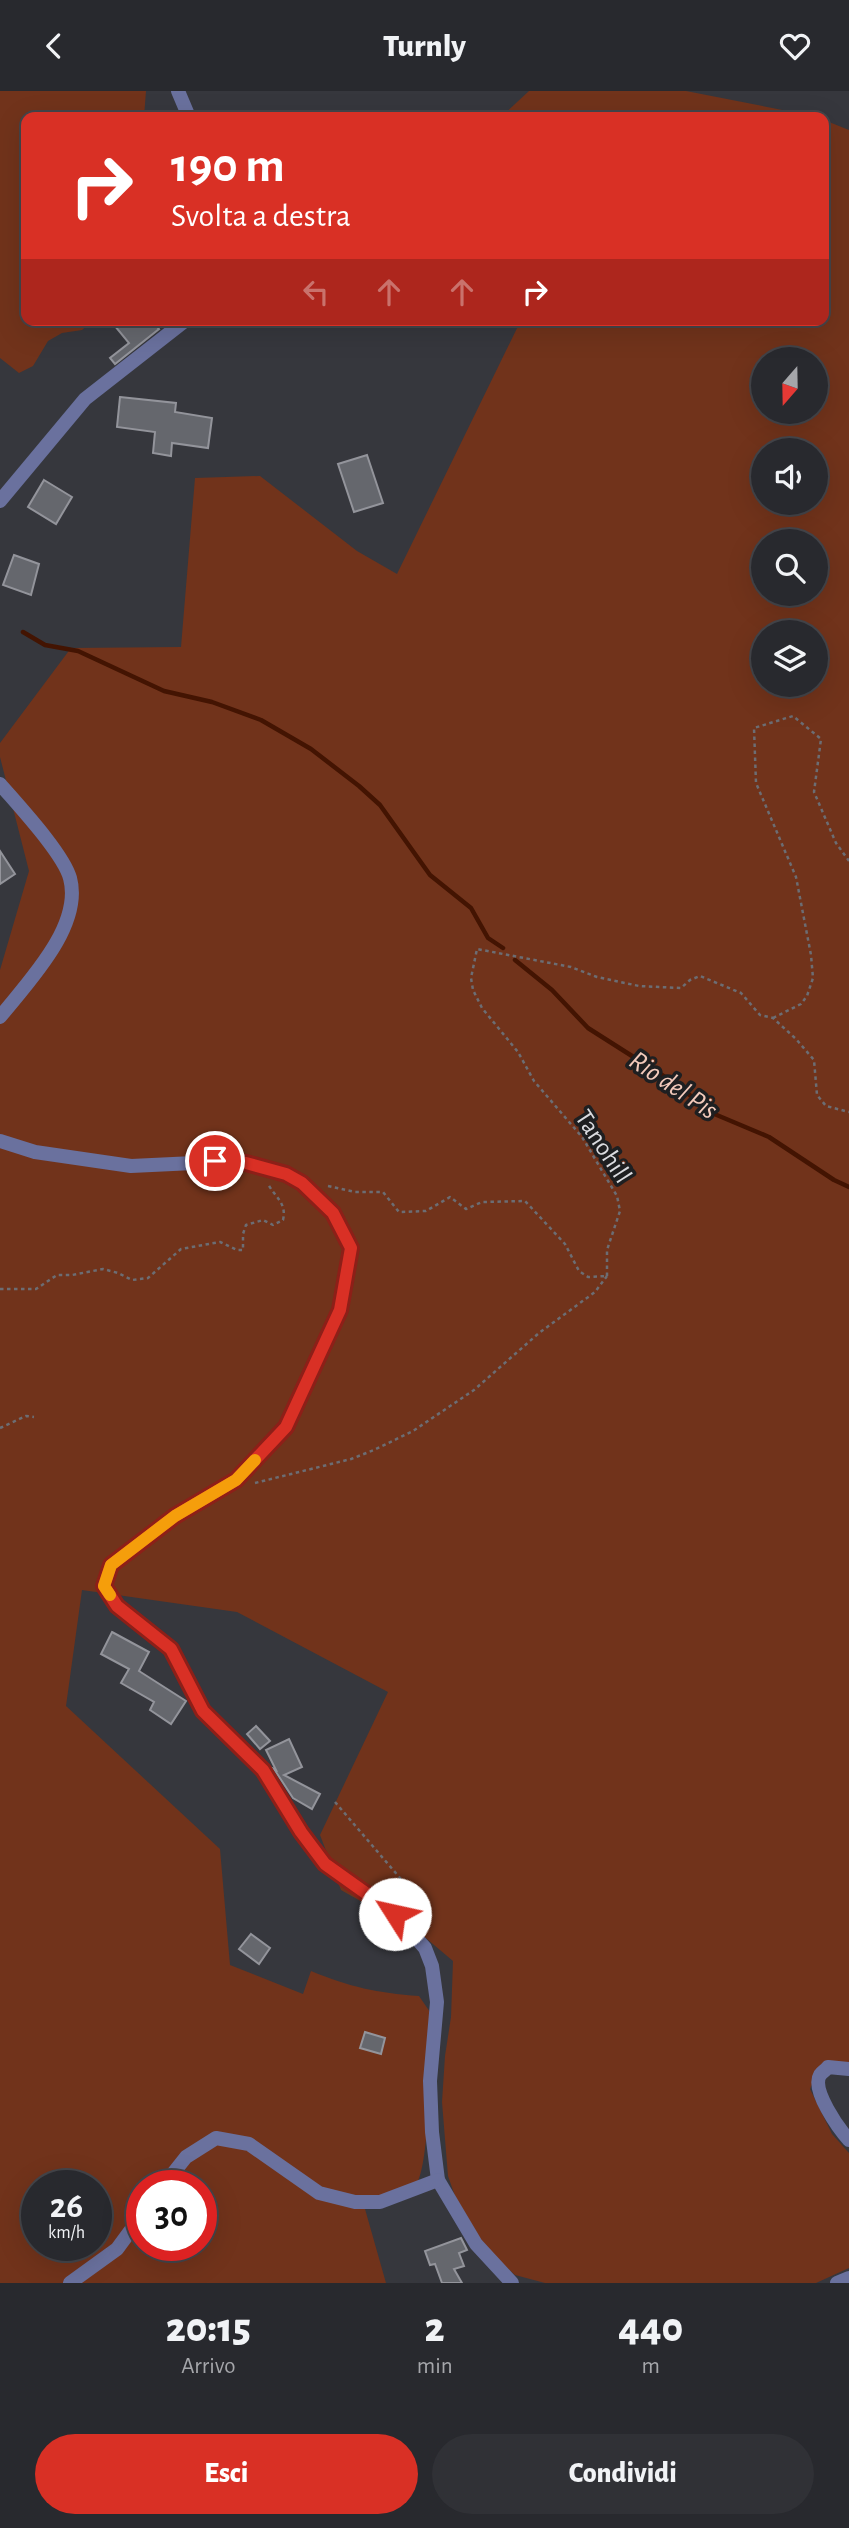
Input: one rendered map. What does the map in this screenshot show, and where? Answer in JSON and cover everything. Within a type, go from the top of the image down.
[{"type":"street","points":[[178,91],[187,112]]},
{"type":"street","points":[[0,501],[85,399],[178,326]]},
{"type":"street","points":[[0,784],[59,858],[70,878],[72,909],[37,971],[0,1017]]},
{"type":"street","points":[[0,1141],[35,1152],[131,1165],[215,1161],[246,1163],[286,1174],[302,1183],[333,1213],[351,1248],[340,1310],[286,1427],[236,1480],[175,1516],[111,1565],[104,1586],[117,1606],[171,1649],[203,1711],[263,1770],[301,1832],[325,1864],[395,1914],[425,1948],[432,1966],[437,2002],[430,2081],[432,2132],[438,2180],[476,2244],[512,2283]]},
{"type":"street","points":[[849,2069],[828,2067],[820,2075],[817,2086],[839,2129],[849,2140]]},
{"type":"street","points":[[176,2170],[186,2157],[216,2138],[250,2144],[318,2193],[355,2203],[380,2202],[438,2180]]},
{"type":"street","points":[[70,2283],[117,2249],[126,2237]]},
{"type":"street","points":[[837,2283],[849,2278]]},
{"type":"path","points":[[849,861],[836,843],[814,792],[821,739],[793,716],[754,728],[756,783],[796,877],[813,978],[801,1004],[773,1018],[814,1060],[817,1095],[826,1106],[849,1112]]},
{"type":"path","name":"Tanohill","points":[[607,1276],[607,1250],[620,1211],[617,1196],[582,1137],[534,1081],[518,1052],[482,1007],[473,990],[471,978],[477,949],[571,967],[597,977],[639,986],[681,988],[700,976],[741,993],[760,1015],[773,1018]]},
{"type":"path","points":[[0,1289],[36,1289],[57,1275],[103,1269],[132,1280],[148,1278],[181,1249],[220,1242],[243,1250],[246,1225],[262,1220],[273,1225],[283,1220],[285,1213],[280,1198],[272,1192],[261,1168]]},
{"type":"path","points":[[320,1185],[355,1192],[383,1192],[398,1212],[426,1211],[450,1197],[466,1209],[482,1202],[526,1202],[565,1244],[579,1271],[588,1277],[607,1276]]},
{"type":"path","points":[[246,1485],[351,1459],[413,1431],[474,1390],[539,1333],[595,1292],[607,1276]]},
{"type":"path","points":[[0,1428],[26,1416],[34,1417]]},
{"type":"path","points":[[334,1802],[407,1885],[430,1930],[425,1948]]},
{"type":"shaded area","points":[[0,91],[146,91],[144,112],[21,112],[21,326],[86,326],[82,330],[62,333],[48,341],[33,366],[19,373],[0,358]]},
{"type":"shaded area","points":[[529,91],[686,91],[793,112],[506,112]]},
{"type":"shaded area","points":[[829,122],[849,130],[849,2065],[817,2072],[810,2089],[832,2134],[849,2153],[849,2268],[816,2283],[545,2283],[515,2275],[479,2242],[460,2210],[448,2176],[442,2102],[451,2017],[453,1961],[427,1939],[341,1890],[320,1835],[388,1692],[237,1612],[82,1590],[66,1706],[220,1849],[230,1965],[303,1994],[311,1971],[364,1988],[419,1996],[430,2012],[427,2132],[420,2177],[414,2188],[391,2202],[365,2209],[386,2283],[0,2283],[0,970],[29,871],[0,757],[0,743],[71,648],[181,647],[195,478],[260,476],[357,551],[397,574],[518,326],[829,326]]},
{"type":"building","points":[[115,326],[156,326],[159,329],[115,364],[110,358],[129,343]]},
{"type":"building","points":[[120,397],[176,403],[175,412],[212,418],[208,448],[172,443],[171,456],[153,453],[155,432],[117,427]]},
{"type":"building","points":[[367,455],[383,503],[354,512],[338,464]]},
{"type":"building","points":[[44,480],[72,497],[56,524],[28,507]]},
{"type":"building","points":[[14,555],[39,564],[31,595],[3,585]]},
{"type":"building","points":[[0,851],[15,874],[0,884]]},
{"type":"building","points":[[112,1632],[149,1652],[139,1671],[186,1701],[171,1724],[150,1710],[154,1702],[121,1683],[129,1669],[101,1654]]},
{"type":"building","points":[[256,1726],[270,1741],[260,1749],[247,1734]]},
{"type":"building","points":[[289,1739],[302,1767],[284,1775],[320,1794],[312,1809],[293,1798],[274,1769],[276,1770],[266,1750]]},
{"type":"building","points":[[251,1934],[270,1948],[259,1964],[239,1949]]},
{"type":"building","points":[[365,2032],[385,2038],[381,2054],[360,2048]]},
{"type":"building","points":[[461,2238],[467,2250],[459,2253],[464,2266],[454,2269],[462,2283],[442,2283],[435,2264],[430,2265],[425,2251]]},
{"type":"waterway","points":[[23,632],[45,645],[78,651],[164,691],[212,702],[261,720],[311,749],[380,805],[430,875],[471,908],[488,938],[503,948]]},
{"type":"waterway","name":"Rio del Pis","points":[[515,960],[552,990],[588,1028],[676,1084],[712,1113],[769,1137],[849,1187]]},
{"type":"slow traffic","points":[[110,1595],[104,1586],[111,1565],[175,1516],[236,1480],[255,1460]]},
{"type":"route","points":[[215,1161],[246,1163],[286,1174],[302,1183],[333,1213],[351,1248],[340,1310],[286,1427],[236,1480],[175,1516],[111,1565],[104,1586],[117,1606],[171,1649],[203,1711],[263,1770],[301,1832],[325,1864],[395,1914]]}]
